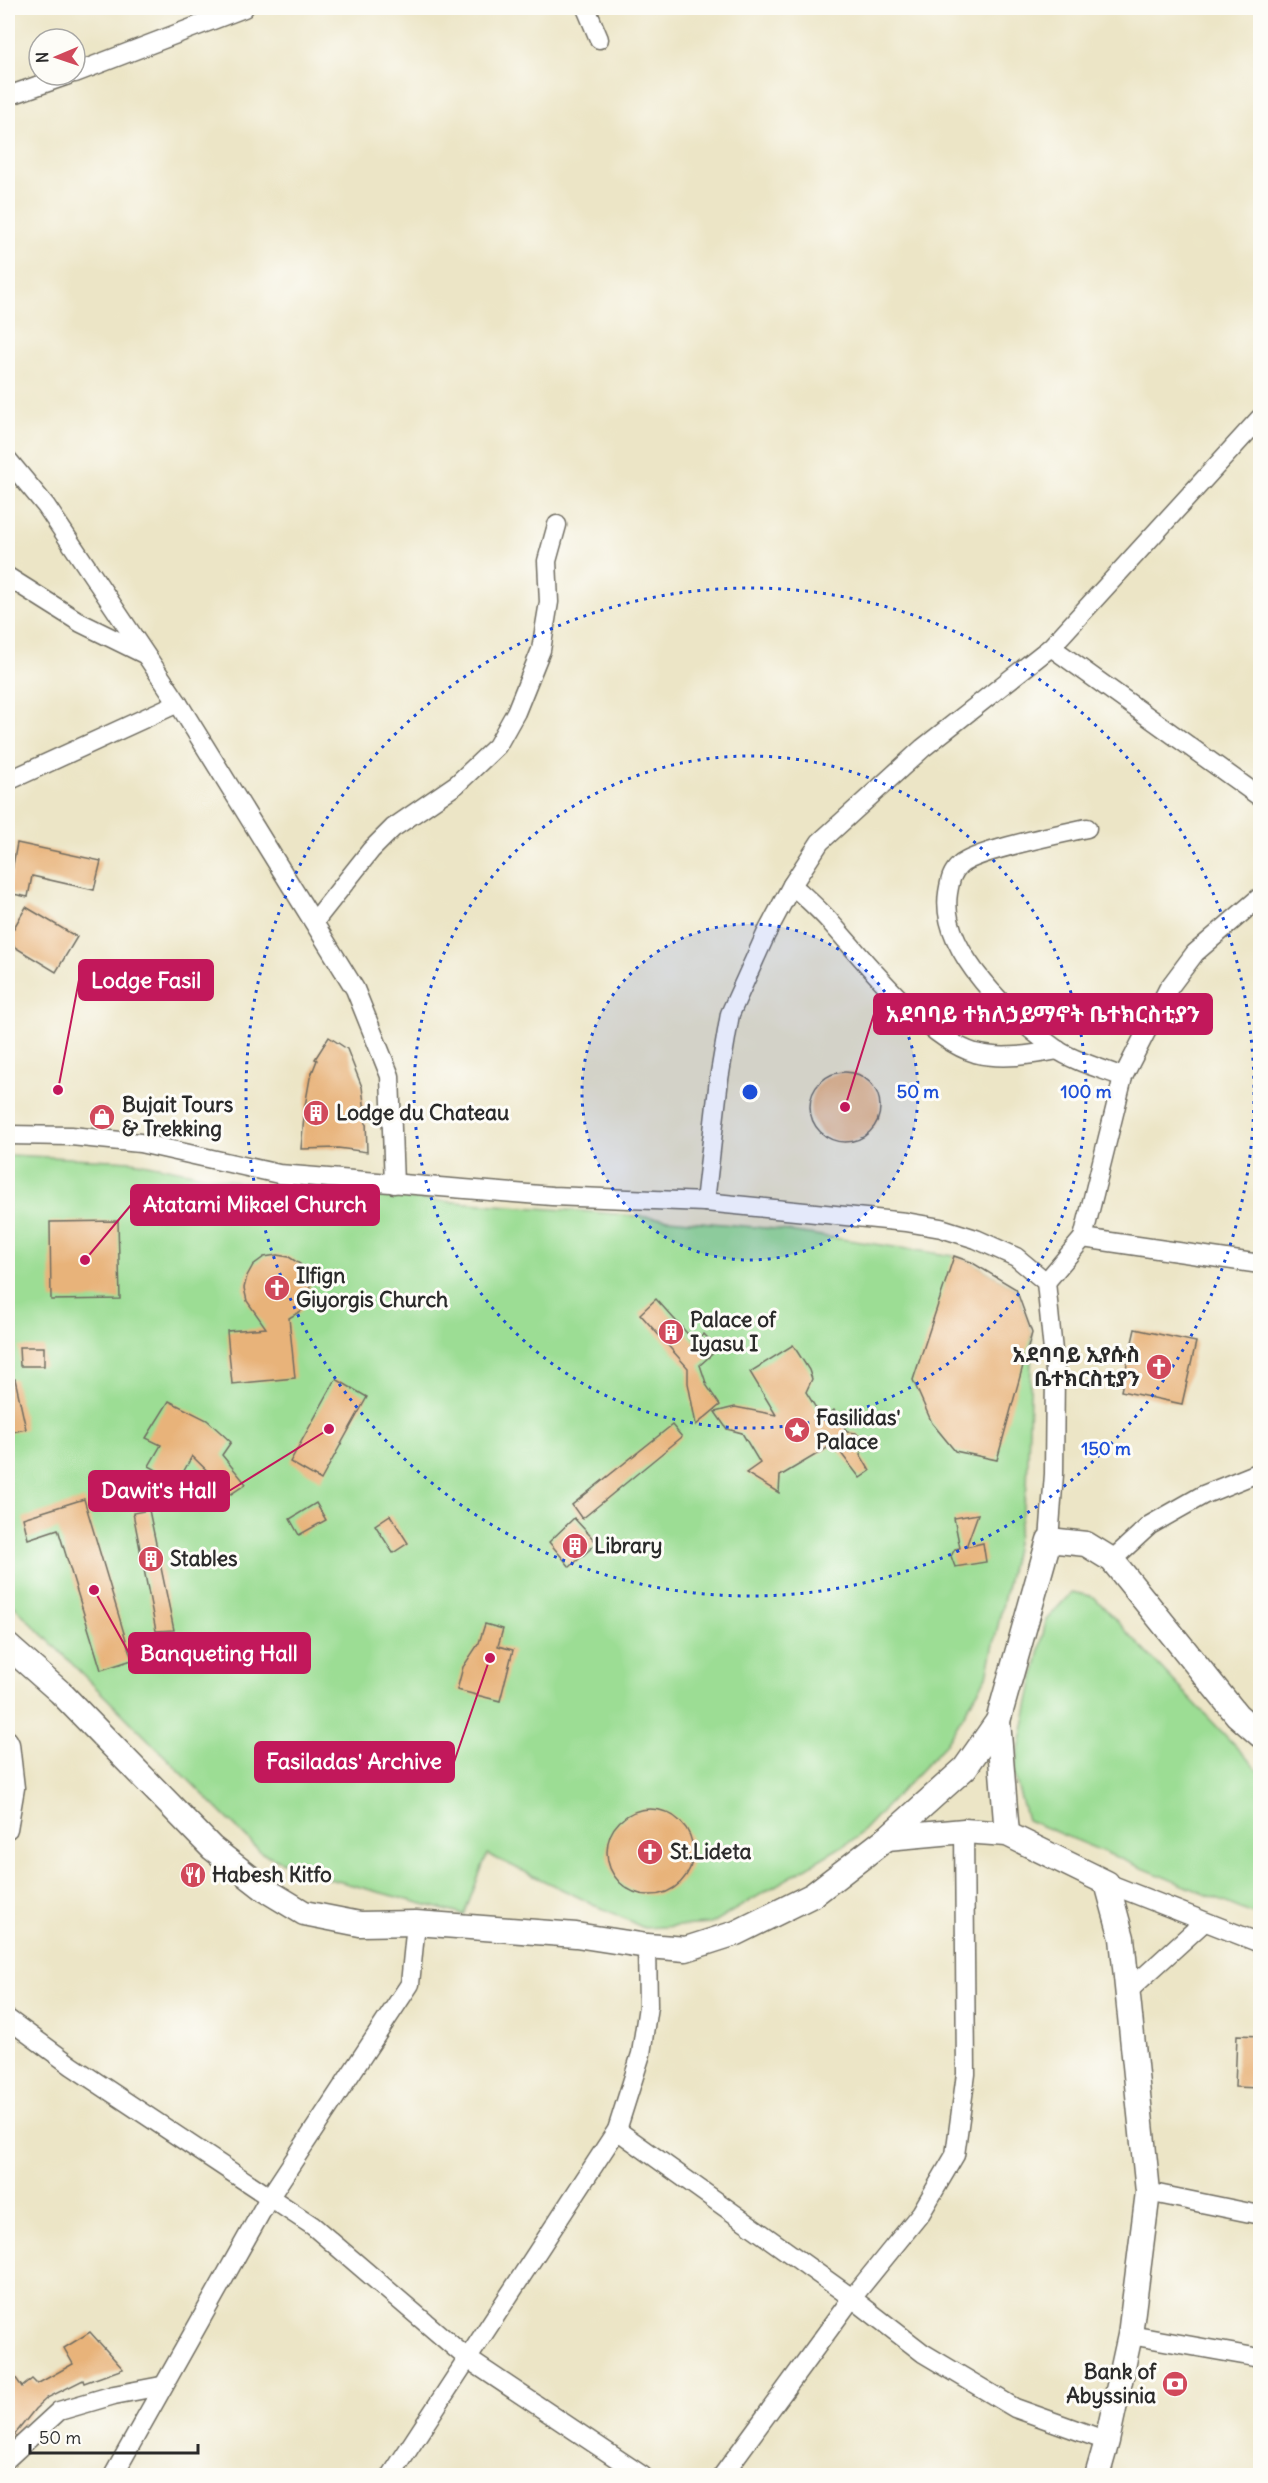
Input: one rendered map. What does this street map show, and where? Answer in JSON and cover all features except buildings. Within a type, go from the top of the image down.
[{"type":"street","points":[[87,68],[244,8]]},
{"type":"street","points":[[586,8],[599,39]]},
{"type":"street","points":[[8,96],[34,87]]},
{"type":"street","points":[[705,1202],[719,1078],[730,1014],[753,959],[792,885],[820,842],[923,748],[1051,646],[1260,418]]},
{"type":"street","points":[[8,460],[46,506],[146,654],[355,989],[390,1076],[394,1184]]},
{"type":"street","points":[[314,922],[371,850],[393,828],[457,784],[497,746],[516,712],[541,650],[549,602],[547,561],[557,525]]},
{"type":"street","points":[[8,577],[81,623],[146,654]]},
{"type":"street","points":[[1051,646],[1260,798]]},
{"type":"street","points":[[8,781],[178,703]]},
{"type":"street","points":[[1087,828],[970,857],[951,875],[947,897],[948,921],[954,938],[973,968],[1000,999],[1058,1050],[1123,1077]]},
{"type":"street","points":[[792,885],[831,923],[880,980],[948,1040],[975,1053],[1004,1056],[1032,1055],[1058,1050]]},
{"type":"street","points":[[1046,1282],[1083,1238],[1123,1077],[1168,989],[1195,953],[1260,897]]},
{"type":"street","points":[[8,1135],[71,1136],[140,1143],[279,1174],[552,1196],[705,1202],[906,1222],[941,1228],[976,1239],[1016,1257],[1046,1282],[1055,1371],[1054,1474],[1049,1540],[998,1720],[965,1768],[887,1838],[813,1895],[736,1933],[686,1949],[646,1946],[576,1935],[416,1923],[360,1924],[304,1913],[266,1890],[212,1848],[60,1692],[8,1646]]},
{"type":"street","points":[[1083,1238],[1260,1264]]},
{"type":"street","points":[[1113,1560],[1150,1524],[1203,1495],[1260,1472]]},
{"type":"street","points":[[1049,1540],[1086,1544],[1113,1560],[1237,1715],[1260,1735]]},
{"type":"street","points":[[998,1720],[1007,1834]]},
{"type":"street","points":[[8,1740],[15,1788],[8,1829]]},
{"type":"street","points":[[887,1838],[964,1831],[1007,1834],[1107,1883],[1260,1943]]},
{"type":"street","points":[[722,2475],[852,2298],[921,2213],[955,2154],[966,2074],[964,1831]]},
{"type":"street","points":[[1097,2475],[1107,2441],[1130,2335],[1148,2192],[1122,1938],[1107,1883]]},
{"type":"street","points":[[1128,1991],[1204,1922]]},
{"type":"street","points":[[113,2475],[161,2386],[269,2198],[410,1984],[416,1923]]},
{"type":"street","points":[[391,2475],[616,2130],[641,2054],[648,2006],[646,1946]]},
{"type":"street","points":[[8,2019],[72,2066],[313,2226],[468,2359],[643,2475]]},
{"type":"street","points":[[616,2130],[852,2298],[923,2353],[1015,2408],[1107,2441]]},
{"type":"street","points":[[1148,2192],[1260,2215]]},
{"type":"street","points":[[1130,2335],[1260,2358]]},
{"type":"street","points":[[8,2458],[59,2411],[114,2395],[161,2386]]},
{"type":"green space","points":[[8,1155],[132,1161],[274,1189],[593,1212],[775,1229],[954,1256],[971,1262],[1016,1289],[1032,1333],[1027,1487],[987,1676],[945,1745],[856,1838],[711,1924],[644,1928],[487,1854],[464,1915],[315,1875],[262,1853],[8,1600]]},
{"type":"green space","points":[[1072,1592],[1094,1597],[1260,1772],[1260,1917],[1027,1820],[1014,1774],[1046,1620]]},
{"type":"place","name":"Lodge Fasil","points":[[58,1090]]},
{"type":"place","name":"አደባባይ ተክለኃይማኖት ቤተክርስቲያን","points":[[845,1107]]},
{"type":"place","name":"Lodge du Chateau","points":[[316,1113]]},
{"type":"place","name":"Bujait Tours & Trekking","points":[[102,1117]]},
{"type":"place","name":"Atatami Mikael Church","points":[[85,1260]]},
{"type":"place","name":"Ilfign Giyorgis Church","points":[[277,1288]]},
{"type":"place","name":"Palace of Iyasu I","points":[[671,1332]]},
{"type":"place","name":"አደባባይ ኢየሱስ ቤተክርስቲያን","points":[[1159,1367]]},
{"type":"place","name":"Dawit's Hall","points":[[329,1429]]},
{"type":"place","name":"Fasilidas' Palace","points":[[797,1430]]},
{"type":"place","name":"Library","points":[[575,1546]]},
{"type":"place","name":"Stables","points":[[151,1559]]},
{"type":"place","name":"Banqueting Hall","points":[[94,1590]]},
{"type":"place","name":"Fasiladas' Archive","points":[[490,1658]]},
{"type":"place","name":"St.Lideta","points":[[650,1852]]},
{"type":"place","name":"Habesh Kitfo","points":[[193,1875]]},
{"type":"place","name":"Bank of Abyssinia","points":[[1175,2384]]}]
